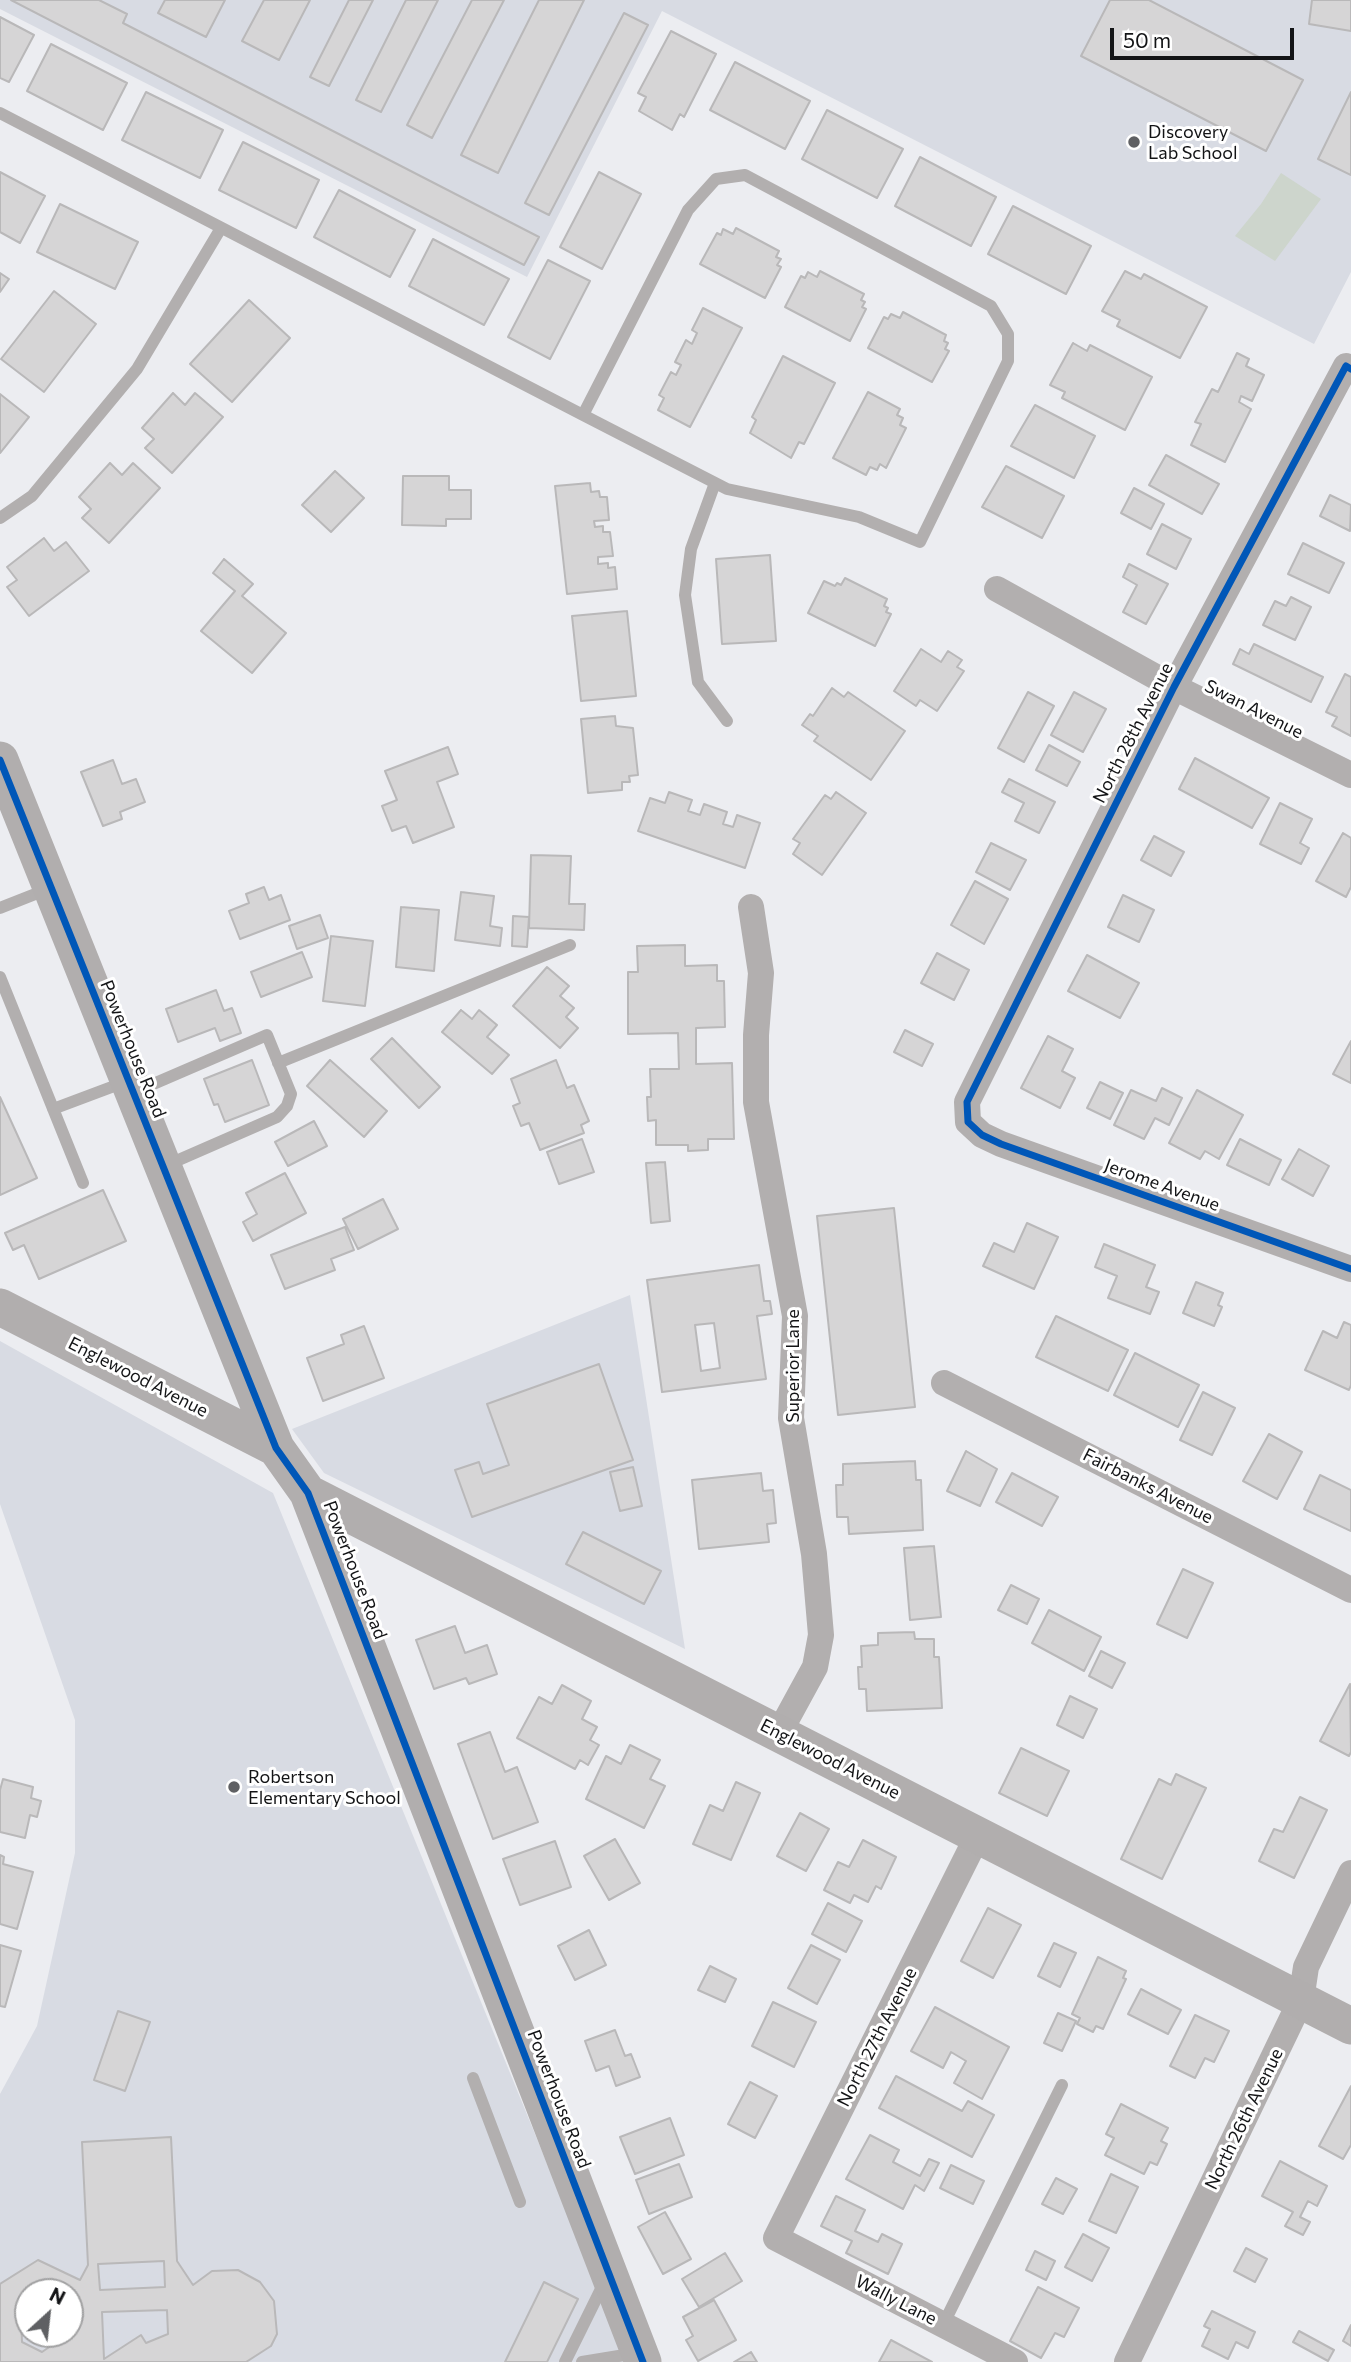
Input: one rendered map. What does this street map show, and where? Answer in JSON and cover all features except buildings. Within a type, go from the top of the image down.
[{"type":"street","name":"North 28th Avenue","points":[[968,1122],[967,1102],[974,1085],[1174,687],[1349,368]]},
{"type":"street","name":"Swan Avenue","points":[[998,589],[1174,687],[1351,775]]},
{"type":"street","name":"Powerhouse Road","points":[[0,760],[276,1448],[308,1493],[641,2357]]},
{"type":"street","name":"Superior Lane","points":[[751,907],[761,973],[756,1035],[756,1102],[795,1316],[791,1418],[814,1554],[821,1635],[815,1667],[779,1733]]},
{"type":"street","name":"Jerome Avenue","points":[[968,1122],[982,1135],[1001,1144],[1351,1269]]},
{"type":"street","name":"Englewood Avenue","points":[[0,1307],[276,1448]]},
{"type":"street","name":"Fairbanks Avenue","points":[[944,1383],[1351,1590]]},
{"type":"street","name":"Englewood Avenue","points":[[308,1493],[1351,2026]]},
{"type":"street","name":"North 27th Avenue","points":[[776,2238],[978,1835]]},
{"type":"street","name":"North 26th Avenue","points":[[1127,2362],[1301,2000],[1306,1967],[1351,1873]]},
{"type":"street","name":"Wally Lane","points":[[776,2238],[1015,2362]]},
{"type":"lane","points":[[0,113],[221,228],[583,415],[727,489],[859,517],[920,542],[1008,361],[1008,334],[991,306],[745,175],[716,178],[688,209],[583,415]]},
{"type":"lane","points":[[0,518],[32,496],[137,369],[221,228]]},
{"type":"lane","points":[[715,483],[691,550],[685,594],[698,682],[727,721]]},
{"type":"lane","points":[[0,908],[51,887]]},
{"type":"lane","points":[[278,1063],[570,945]]},
{"type":"lane","points":[[0,977],[83,1183]]},
{"type":"lane","points":[[53,1109],[131,1086],[267,1035],[291,1094],[287,1105],[276,1117],[163,1167]]},
{"type":"lane","points":[[473,2078],[520,2202]]},
{"type":"lane","points":[[943,2325],[1062,2085]]},
{"type":"lane","points":[[565,2362],[609,2273]]},
{"type":"lane","points":[[582,2362],[641,2357]]},
{"type":"shaded area","points":[[0,0],[1351,0],[1351,272],[1314,344],[662,11],[527,277],[0,9]]},
{"type":"shaded area","points":[[1281,173],[1321,199],[1275,261],[1235,236],[1261,204]]},
{"type":"shaded area","points":[[630,1295],[685,1649],[324,1473],[292,1429]]},
{"type":"shaded area","name":"Robertson Elementary School","points":[[0,1341],[273,1493],[573,2227],[624,2362],[0,2362],[0,2094],[37,2026],[75,1853],[75,1720],[0,1504]]},
{"type":"cycle path","points":[[1351,369],[1346,366],[1174,687],[967,1102],[968,1122],[982,1135],[1001,1144],[1351,1269]]},
{"type":"cycle path","points":[[0,760],[276,1448],[308,1493],[643,2362]]},
{"type":"place","name":"Discovery Lab School","points":[[1134,142]]},
{"type":"place","name":"Robertson Elementary School","points":[[234,1787]]}]
